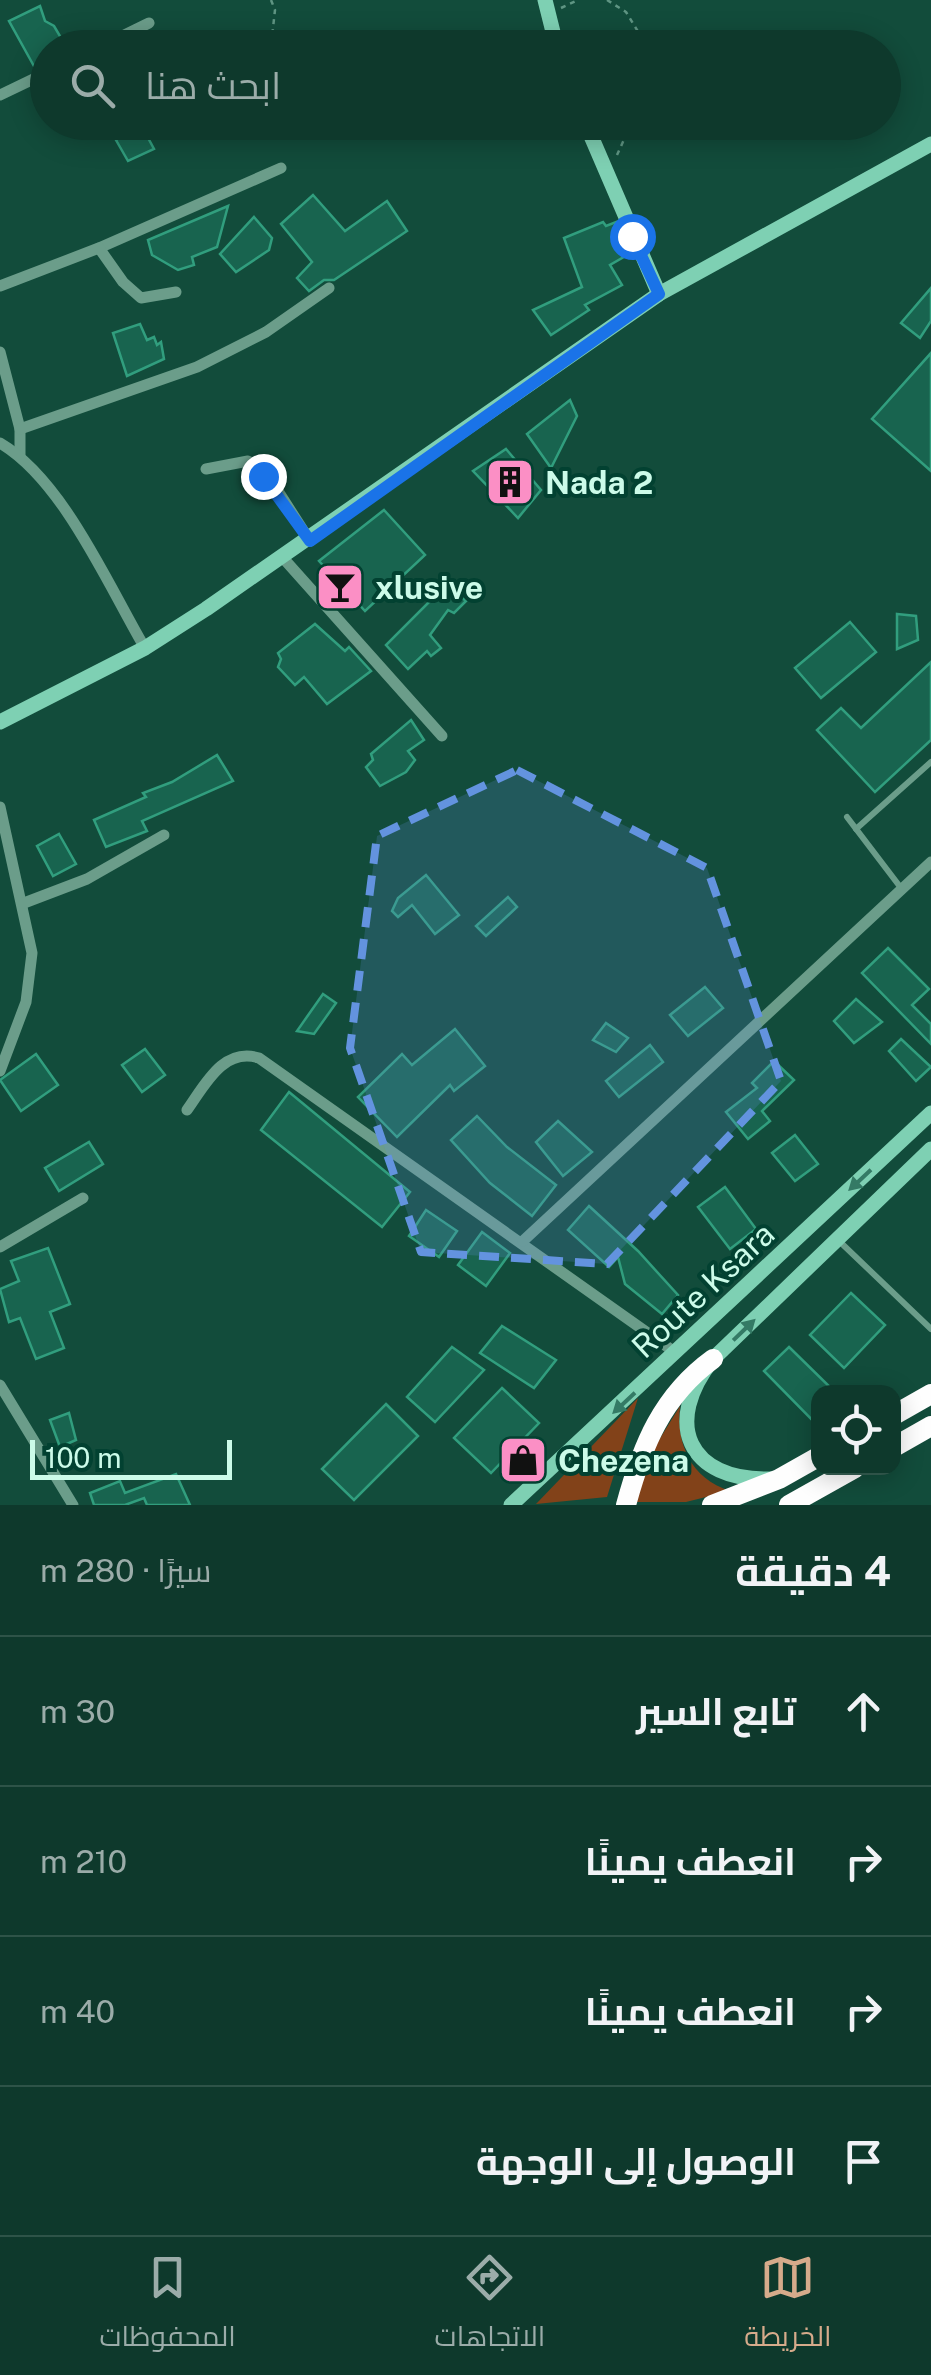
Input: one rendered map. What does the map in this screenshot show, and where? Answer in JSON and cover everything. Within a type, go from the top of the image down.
[{"type":"highway","points":[[626,1505],[646,1440],[662,1410],[694,1373],[713,1359]]},
{"type":"highway","points":[[901,1411],[931,1394]]},
{"type":"highway","points":[[901,1443],[931,1426]]},
{"type":"highway","points":[[712,1505],[780,1479],[811,1461]]},
{"type":"highway","points":[[789,1505],[843,1475]]},
{"type":"street","points":[[546,0],[552,30]]},
{"type":"street","points":[[135,30],[149,23]]},
{"type":"street","points":[[0,95],[30,81]]},
{"type":"street","points":[[591,140],[659,294]]},
{"type":"street","points":[[0,722],[145,648],[284,559],[659,294],[931,144]]},
{"type":"street","points":[[0,286],[99,248],[281,168]]},
{"type":"street","points":[[99,248],[123,282],[142,298],[176,292]]},
{"type":"street","points":[[20,429],[198,368],[266,332],[329,288]]},
{"type":"street","points":[[0,352],[20,429],[20,455]]},
{"type":"street","points":[[0,443],[20,455],[64,510],[145,648]]},
{"type":"street","points":[[206,468],[248,461],[278,491],[310,541]]},
{"type":"street","points":[[284,559],[442,736]]},
{"type":"street","points":[[0,808],[32,953],[31,984],[0,1071]]},
{"type":"street","points":[[24,903],[87,880],[164,835]]},
{"type":"street","points":[[523,1242],[931,862]]},
{"type":"street","points":[[187,1110],[227,1060],[242,1054],[259,1058],[676,1353]]},
{"type":"street","name":"Route Ksara","points":[[511,1505],[931,1113]]},
{"type":"street","name":"Route Ksara","points":[[780,1479],[726,1476],[704,1464],[691,1446],[688,1410],[697,1383],[713,1359],[931,1150]]},
{"type":"street","points":[[0,1247],[83,1198]]},
{"type":"street","points":[[0,1385],[73,1505]]},
{"type":"lane","points":[[856,828],[931,762]]},
{"type":"lane","points":[[847,817],[901,888]]},
{"type":"lane","points":[[837,1240],[931,1328]]},
{"type":"path","points":[[271,0],[276,10],[273,30]]},
{"type":"path","points":[[607,0],[626,12],[637,30]]},
{"type":"path","points":[[606,179],[624,140]]},
{"type":"highlighted area","points":[[517,770],[707,868],[781,1081],[607,1264],[421,1252],[350,1048],[377,836]]},
{"type":"shaded area","points":[[638,1398],[607,1497],[536,1504]]},
{"type":"shaded area","points":[[680,1406],[681,1434],[689,1458],[705,1478],[730,1491],[686,1502],[636,1502],[651,1453]]},
{"type":"building","points":[[40,6],[45,21],[56,30],[30,30],[30,59],[9,21]]},
{"type":"building","points":[[116,140],[149,140],[154,149],[128,161]]},
{"type":"building","points":[[313,195],[345,231],[387,201],[407,231],[334,280],[324,280],[309,291],[297,278],[312,262],[281,224]]},
{"type":"building","points":[[228,206],[217,247],[192,257],[194,265],[178,270],[152,255],[148,240]]},
{"type":"building","points":[[254,217],[272,238],[269,250],[236,272],[220,254]]},
{"type":"building","points":[[603,222],[606,226],[616,222],[616,238],[622,237],[629,254],[610,265],[622,285],[585,305],[589,310],[551,335],[533,310],[582,287],[564,238]]},
{"type":"building","points":[[931,288],[931,321],[920,338],[901,323]]},
{"type":"building","points":[[140,324],[147,340],[154,337],[157,345],[161,342],[164,359],[127,376],[113,333]]},
{"type":"building","points":[[931,353],[931,471],[872,419]]},
{"type":"building","points":[[570,400],[577,416],[551,468],[527,434]]},
{"type":"building","name":"Nada 2","points":[[506,449],[541,490],[518,518],[473,471]]},
{"type":"building","points":[[384,510],[425,555],[365,611],[319,561]]},
{"type":"building","points":[[446,585],[466,601],[454,613],[448,610],[430,635],[441,648],[431,656],[427,651],[408,669],[386,645]]},
{"type":"building","points":[[897,614],[916,616],[918,640],[897,649]]},
{"type":"building","points":[[850,622],[876,652],[821,698],[795,668]]},
{"type":"building","points":[[315,624],[345,651],[349,647],[371,671],[327,704],[304,677],[295,685],[278,667],[278,653]]},
{"type":"building","points":[[931,662],[931,740],[875,792],[817,730],[841,708],[861,728]]},
{"type":"building","points":[[411,720],[424,740],[408,751],[415,760],[406,772],[380,786],[366,767],[373,760],[371,754]]},
{"type":"building","points":[[217,755],[233,781],[142,821],[147,831],[106,847],[94,820],[146,797],[143,793],[172,782]]},
{"type":"building","points":[[59,834],[76,864],[53,876],[37,846]]},
{"type":"building","points":[[426,875],[459,915],[435,934],[412,905],[398,917],[392,911],[398,898]]},
{"type":"building","points":[[508,897],[517,907],[486,936],[476,926]]},
{"type":"building","points":[[888,948],[929,989],[912,1005],[931,1024],[931,1044],[862,973]]},
{"type":"building","points":[[705,987],[723,1008],[688,1036],[670,1015]]},
{"type":"building","points":[[323,994],[336,1003],[314,1034],[297,1031]]},
{"type":"building","points":[[856,999],[882,1022],[854,1043],[834,1021]]},
{"type":"building","points":[[606,1023],[628,1038],[616,1052],[593,1040]]},
{"type":"building","points":[[455,1029],[485,1066],[454,1091],[450,1085],[397,1137],[358,1097],[402,1054],[412,1065]]},
{"type":"building","points":[[901,1039],[931,1067],[916,1081],[889,1051]]},
{"type":"building","points":[[650,1045],[663,1062],[619,1097],[606,1081]]},
{"type":"building","points":[[145,1049],[165,1075],[142,1092],[122,1065]]},
{"type":"building","points":[[36,1054],[58,1085],[21,1111],[0,1080]]},
{"type":"building","points":[[774,1061],[794,1080],[762,1111],[770,1121],[748,1139],[726,1112],[757,1088],[752,1083]]},
{"type":"building","points":[[289,1092],[410,1192],[382,1227],[261,1130]]},
{"type":"building","points":[[477,1116],[507,1147],[556,1185],[532,1216],[490,1183],[451,1140]]},
{"type":"building","points":[[558,1121],[592,1152],[563,1176],[536,1142]]},
{"type":"building","points":[[795,1135],[818,1164],[795,1181],[772,1153]]},
{"type":"building","points":[[89,1142],[103,1164],[59,1191],[45,1168]]},
{"type":"building","points":[[725,1187],[756,1229],[730,1249],[698,1207]]},
{"type":"building","points":[[589,1206],[678,1295],[662,1314],[625,1284],[618,1257],[609,1267],[568,1230]]},
{"type":"building","points":[[426,1210],[457,1231],[439,1257],[409,1236]]},
{"type":"building","points":[[482,1232],[510,1253],[486,1286],[458,1265]]},
{"type":"building","points":[[48,1248],[70,1304],[50,1312],[64,1348],[36,1359],[20,1318],[9,1322],[0,1289],[19,1281],[11,1261]]},
{"type":"building","points":[[851,1293],[885,1325],[844,1368],[810,1335]]},
{"type":"building","points":[[502,1326],[556,1360],[534,1388],[480,1353]]},
{"type":"building","points":[[452,1347],[484,1370],[435,1422],[407,1397]]},
{"type":"building","points":[[789,1347],[828,1385],[811,1385],[811,1419],[764,1371]]},
{"type":"building","points":[[502,1388],[539,1423],[491,1473],[454,1438]]},
{"type":"building","points":[[386,1404],[418,1436],[354,1500],[322,1469]]},
{"type":"building","points":[[69,1413],[76,1440],[60,1447],[50,1420]]},
{"type":"building","points":[[176,1474],[190,1505],[147,1505],[144,1498],[125,1505],[94,1505],[90,1493],[120,1481],[125,1493]]},
{"type":"place","name":"Nada 2","points":[[510,482]]},
{"type":"place","name":"xlusive","points":[[340,587]]},
{"type":"place","name":"Chezena","points":[[523,1460]]},
{"type":"route","points":[[263,476],[278,491],[310,541],[659,294],[632,236]]}]
